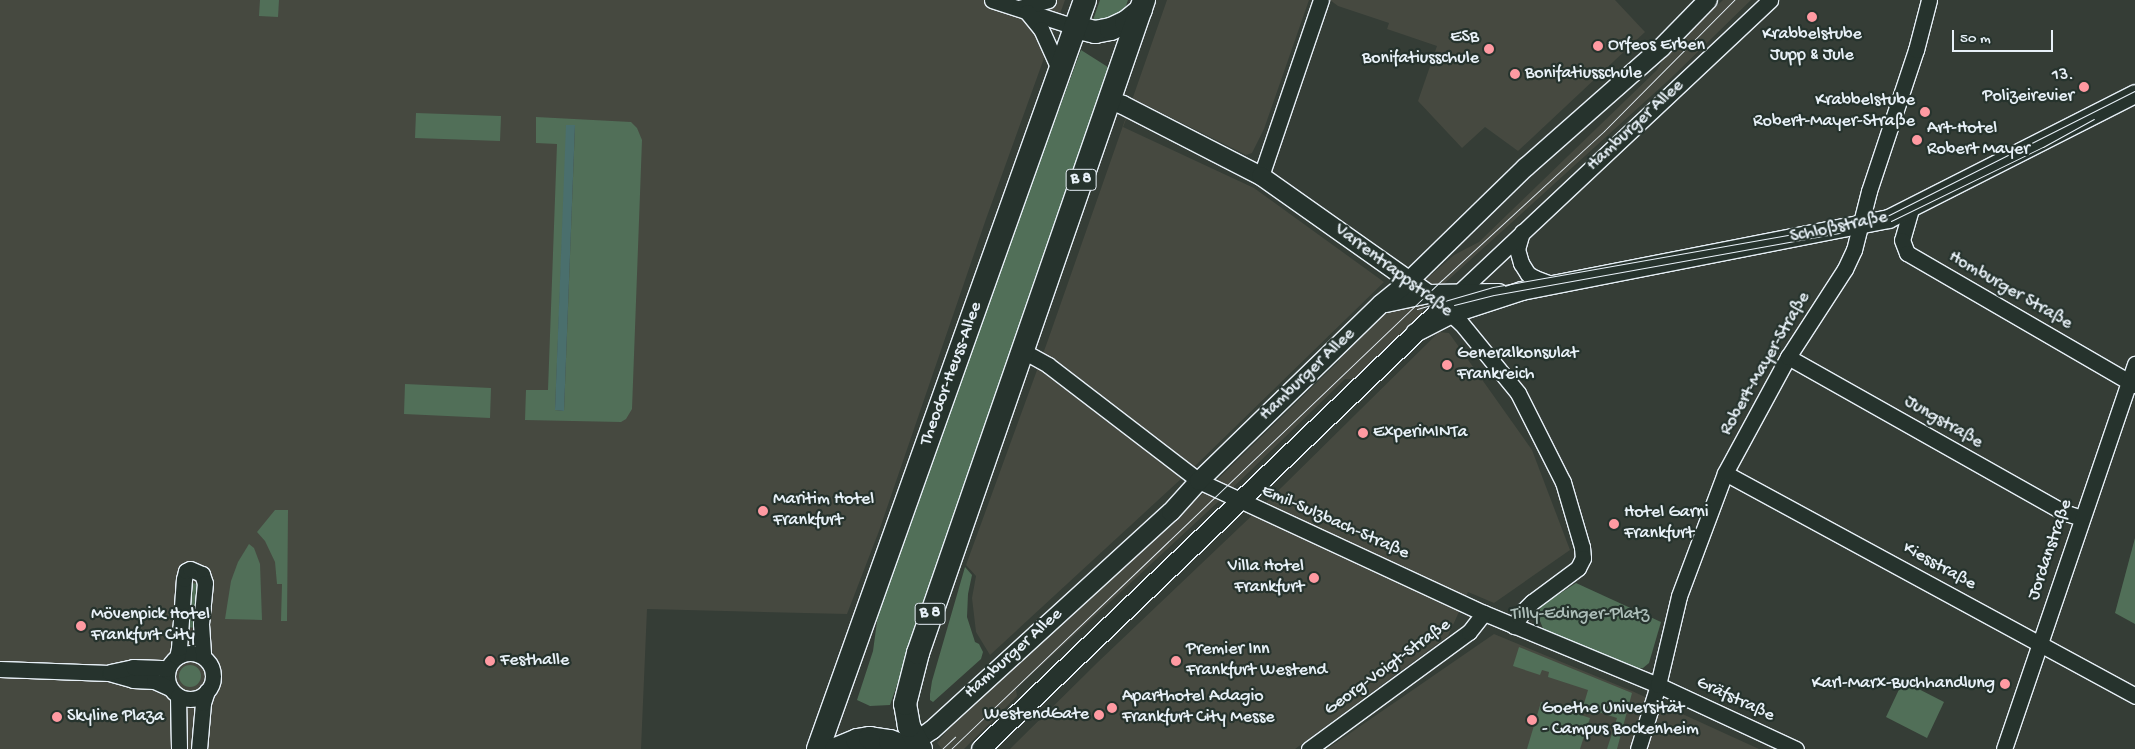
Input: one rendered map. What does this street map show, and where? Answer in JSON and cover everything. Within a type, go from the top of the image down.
[{"type":"main road","name":"Theodor-Heuss-Allee","points":[[818,749],[1085,0]]},
{"type":"main road","points":[[1075,28],[1095,32],[1111,29],[1126,22],[1143,5]]},
{"type":"main road","name":"B 8","points":[[912,742],[904,704],[918,653],[1108,100],[1143,5]]},
{"type":"main road","points":[[836,749],[857,740],[870,738],[912,742]]},
{"type":"street","points":[[992,0],[1075,28]]},
{"type":"street","points":[[1022,9],[1048,0]]},
{"type":"street","points":[[1261,176],[1320,0]]},
{"type":"street","name":"Hamburger Allee","points":[[912,742],[932,730],[1170,512],[1199,481],[1381,304],[1410,281],[1526,167],[1661,48],[1708,0]]},
{"type":"street","name":"Hamburger Allee","points":[[1448,310],[1456,295],[1770,0]]},
{"type":"street","name":"Robert-Mayer-Straße","points":[[1638,749],[1658,685],[1679,596],[1725,473],[1788,357],[1846,270],[1854,250],[1884,144],[1916,50],[1929,0]]},
{"type":"street","points":[[1022,9],[1041,29],[1060,71]]},
{"type":"street","name":"Schloßstraße","points":[[1240,500],[1415,333],[1448,310],[1553,285],[1889,219],[2134,96]]},
{"type":"street","name":"Varrentrappstraße","points":[[1108,100],[1123,105],[1261,176],[1410,281],[1448,310],[1518,393],[1563,482],[1582,547],[1583,558],[1578,568],[1532,602],[1524,610],[1514,626]]},
{"type":"street","name":"Homburger Straße","points":[[1911,209],[1902,240],[1906,253],[2132,383]]},
{"type":"street","points":[[1522,232],[1517,249],[1521,263],[1528,274],[1553,285]]},
{"type":"street","name":"Schloßstraße","points":[[1381,304],[1428,294],[1456,295],[1522,292]]},
{"type":"street","name":"Emil-Sulzbach-Straße","points":[[1023,351],[1048,365],[1199,481],[1484,614],[1658,685]]},
{"type":"street","name":"Jungstraße","points":[[1788,357],[2063,512],[2082,518]]},
{"type":"street","name":"Jordanstraße","points":[[2004,749],[2082,518],[2132,383],[2135,364]]},
{"type":"street","name":"Kiesstraße","points":[[1725,473],[2135,696]]},
{"type":"street","points":[[980,749],[1240,500]]},
{"type":"street","points":[[179,749],[174,692],[168,682],[173,662],[180,648],[184,579],[186,571],[190,569],[202,574],[205,583],[201,624],[203,656],[212,669],[212,685],[203,703],[199,749]]},
{"type":"street","name":"Georg-Voigt-Straße","points":[[1309,749],[1469,632],[1484,614]]},
{"type":"street","points":[[108,673],[133,667],[173,662],[190,653],[203,656]]},
{"type":"street","points":[[0,668],[108,673],[133,680],[154,681],[174,692],[194,699],[207,692]]},
{"type":"street","name":"Gräfstraße","points":[[1658,685],[1796,749]]},
{"type":"shaded area","points":[[0,0],[1065,0],[986,219],[879,531],[847,614],[647,609],[641,749],[0,749]]},
{"type":"shaded area","points":[[1167,0],[1309,0],[1264,129],[1252,153],[1246,155],[1134,99],[1123,127],[1254,188],[1384,282],[1194,467],[990,655],[976,632],[972,598],[976,576],[966,565],[1048,340]]},
{"type":"shaded area","name":"Bonifatiusschule","points":[[1330,0],[1615,0],[1645,32],[1518,151],[1485,127],[1462,148],[1418,101],[1437,46],[1387,29],[1389,23],[1338,6]]},
{"type":"shaded area","points":[[1723,0],[1751,0],[1671,78],[1426,300],[1422,313],[1356,379],[1345,379],[1218,502],[1016,689],[1017,696],[964,749],[942,749],[937,743],[950,727],[1212,485],[1338,362],[1341,353],[1454,255],[1479,242],[1657,70],[1666,54]]},
{"type":"shaded area","points":[[1439,332],[1449,333],[1532,450],[1570,550],[1494,603],[1468,592],[1448,636],[1295,749],[1010,749],[1098,662],[1282,487]]},
{"type":"shaded area","name":"Goethe Universität - Campus Bockenheim","points":[[1494,634],[1632,691],[1759,749],[1327,749]]},
{"type":"green space","points":[[260,0],[279,0],[278,17],[259,16]]},
{"type":"green space","points":[[1100,0],[1128,0],[1124,12],[1116,19],[1093,20]]},
{"type":"green space","points":[[1081,50],[1111,69],[890,705],[870,706],[857,700],[873,651],[879,607],[910,527],[1019,217]]},
{"type":"green space","points":[[416,113],[501,116],[500,141],[415,138]]},
{"type":"green space","points":[[536,117],[631,122],[637,128],[642,140],[632,409],[626,419],[621,422],[525,420],[526,390],[548,390],[557,144],[536,143]],"holes":[[[567,125],[575,126],[564,411],[555,410]]]},
{"type":"green space","points":[[405,384],[491,388],[490,418],[404,414]]},
{"type":"green space","points":[[275,510],[288,510],[287,621],[281,621],[282,584],[277,584],[275,562],[265,541],[257,532]]},
{"type":"green space","points":[[2135,538],[2135,624],[2115,613]]},
{"type":"green space","points":[[249,544],[254,548],[260,564],[262,620],[225,619],[231,581],[238,562]]},
{"type":"green space","points":[[965,567],[972,575],[968,594],[967,617],[975,642],[979,644],[983,652],[981,659],[933,702],[930,700],[932,681]]},
{"type":"green space","points":[[192,583],[198,584],[197,628],[186,627],[190,586]]},
{"type":"green space","name":"Tilly-Edinger-Platz","points":[[1576,583],[1661,622],[1649,663],[1643,668],[1634,669],[1544,631],[1538,616],[1541,606]]},
{"type":"green space","points":[[1519,647],[1632,693],[1617,749],[1607,749],[1617,718],[1583,707],[1588,690],[1548,677],[1549,672],[1542,670],[1540,675],[1513,666]]},
{"type":"green space","points":[[190,665],[198,668],[201,676],[198,684],[190,687],[182,684],[179,676],[182,668]]},
{"type":"green space","points":[[1903,681],[1944,702],[1927,738],[1886,717]]},
{"type":"green space","points":[[1541,702],[1590,718],[1580,749],[1527,749]]},
{"type":"water","points":[[566,125],[575,125],[564,411],[555,410]]},
{"type":"tram line","points":[[951,749],[1442,280],[1604,131],[1734,0]]},
{"type":"tram line","points":[[1417,309],[1493,287],[1861,222],[1889,215],[2135,91]]},
{"type":"tram line","points":[[1891,221],[2043,147],[2094,119]]},
{"type":"tram line","points":[[1454,305],[1494,295],[1840,233]]},
{"type":"tram line","points":[[942,749],[955,737]]},
{"type":"place","name":"Krabbelstube Jupp & Jule","points":[[1812,17]]},
{"type":"place","name":"Orfeos Erben","points":[[1598,46]]},
{"type":"place","name":"ESB Bonifatiusschule","points":[[1489,49]]},
{"type":"place","name":"Bonifatiusschule","points":[[1515,74]]},
{"type":"place","name":"13. Polizeirevier","points":[[2084,87]]},
{"type":"place","name":"Krabbelstube Robert-Mayer-Straße","points":[[1925,112]]},
{"type":"place","name":"Art-Hotel Robert Mayer","points":[[1917,140]]},
{"type":"place","name":"Generalkonsulat Frankreich","points":[[1447,365]]},
{"type":"place","name":"ExperiMINTa","points":[[1363,433]]},
{"type":"place","name":"Maritim Hotel Frankfurt","points":[[763,511]]},
{"type":"place","name":"Hotel Garni Frankfurt","points":[[1614,524]]},
{"type":"place","name":"Villa Hotel Frankfurt","points":[[1314,578]]},
{"type":"place","name":"Mövenpick Hotel Frankfurt City","points":[[81,626]]},
{"type":"place","name":"Festhalle","points":[[490,661]]},
{"type":"place","name":"Premier Inn Frankfurt Westend","points":[[1176,661]]},
{"type":"place","name":"Karl-Marx-Buchhandlung","points":[[2005,684]]},
{"type":"place","name":"Aparthotel Adagio Frankfurt City Messe","points":[[1112,708]]},
{"type":"place","name":"WestendGate","points":[[1099,715]]},
{"type":"place","name":"Skyline Plaza","points":[[57,717]]},
{"type":"place","name":"Goethe Universität - Campus Bockenheim","points":[[1532,720]]}]
